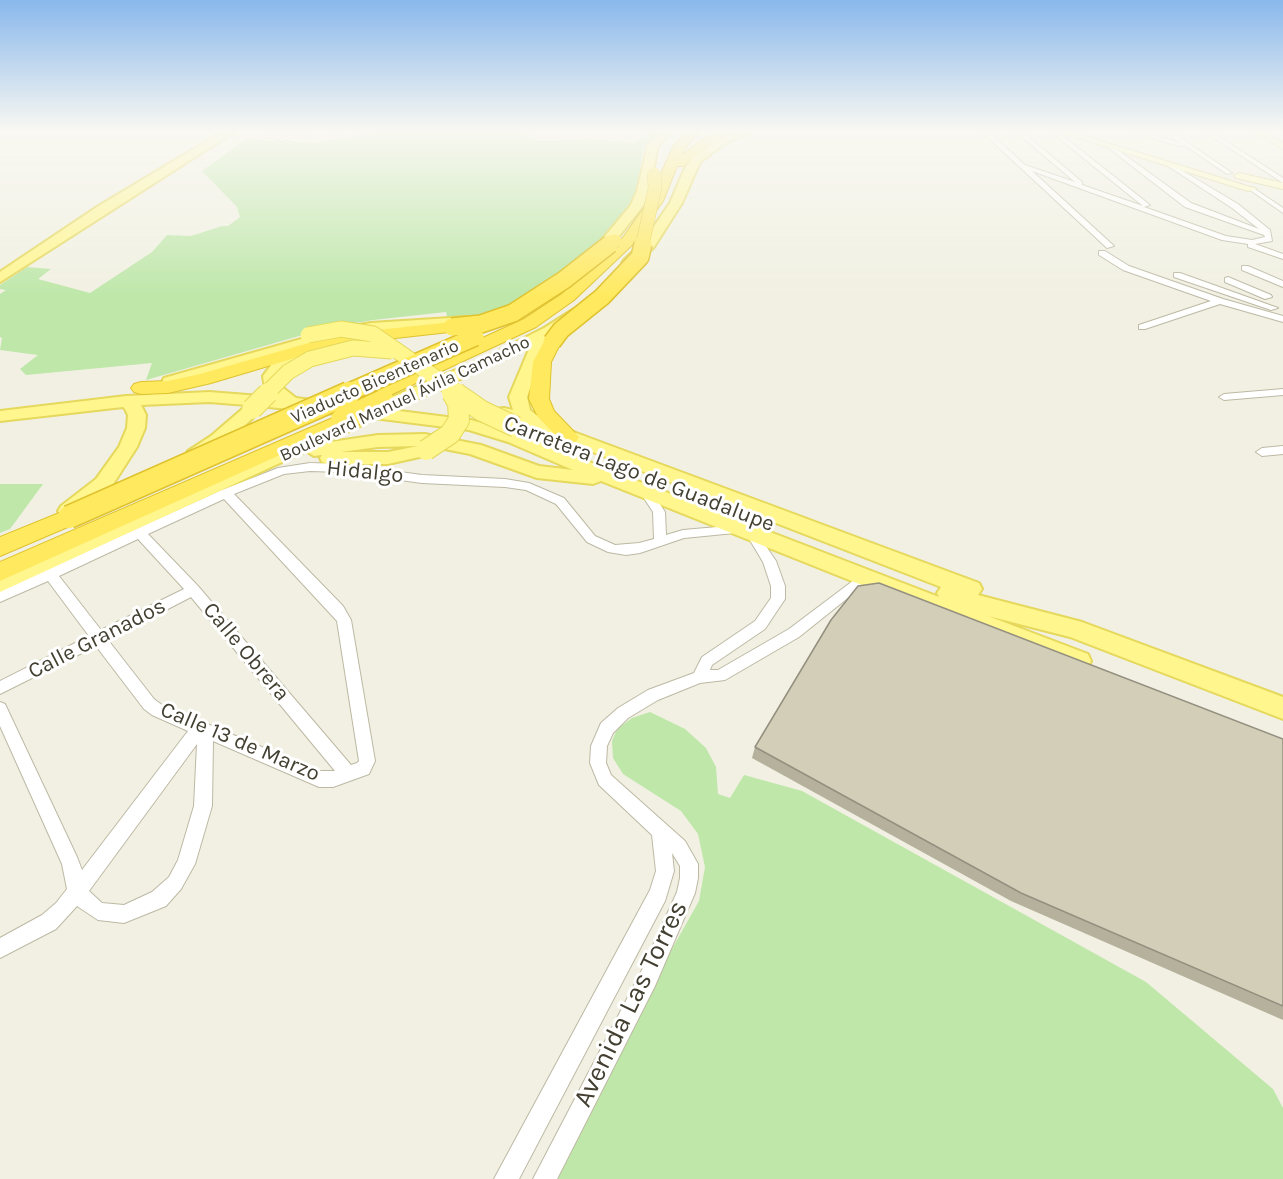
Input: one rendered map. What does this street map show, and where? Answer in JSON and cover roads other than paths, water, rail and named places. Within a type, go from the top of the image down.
[{"type":"highway","name":"Viaducto Bicentenario","points":[[0,547],[65,516],[510,320],[563,288],[590,266],[615,241],[643,204],[649,187]]},
{"type":"highway","points":[[542,418],[539,393],[532,374],[548,337],[598,301],[640,257],[655,187]]},
{"type":"highway","name":"Boulevard Manuel Ávila Camacho","points":[[382,400],[530,323],[568,297],[609,260],[644,218],[656,201],[662,187]]},
{"type":"highway","name":"Boulevard Manuel Ávila Camacho","points":[[382,400],[539,327],[580,300],[638,243],[654,219],[669,187]]},
{"type":"highway","points":[[132,393],[195,381],[297,351],[367,335],[490,322],[513,313],[556,286],[615,241]]},
{"type":"highway","points":[[0,572],[382,400]]},
{"type":"highway","points":[[0,560],[341,420]]},
{"type":"main road","points":[[94,199],[115,187]]},
{"type":"main road","points":[[0,278],[139,187]]},
{"type":"main road","name":"Boulevard Manuel Ávila Camacho","points":[[0,541],[65,516],[301,408],[346,392],[522,311],[553,292],[601,252],[637,206],[644,187]]},
{"type":"main road","name":"Boulevard Manuel Ávila Camacho","points":[[382,400],[548,337],[589,302],[649,244],[676,203],[682,187]]},
{"type":"main road","points":[[65,516],[97,490],[123,457],[133,437],[138,418],[132,393],[340,333],[371,328],[475,321],[522,311]]},
{"type":"main road","points":[[272,385],[275,375],[287,364],[311,352],[329,347],[453,334],[493,326]]},
{"type":"main road","name":"Carretera Lago de Guadalupe","points":[[0,416],[132,393],[308,335],[332,330],[362,331],[378,337],[482,411],[516,427],[977,604],[1074,628],[1283,708]]},
{"type":"main road","points":[[179,465],[218,440],[288,372],[318,355],[362,347],[386,349],[399,353]]},
{"type":"main road","points":[[297,351],[276,368],[271,376],[272,385],[280,395],[301,408]]},
{"type":"main road","points":[[436,420],[458,420],[485,411],[532,374]]},
{"type":"main road","points":[[251,470],[299,459],[388,458],[426,450],[450,434],[459,420],[458,403],[450,390]]},
{"type":"main road","name":"Carretera Lago de Guadalupe","points":[[0,409],[132,393],[209,397],[436,420],[488,429],[1101,669]]},
{"type":"main road","points":[[488,429],[483,426],[485,419],[499,413],[542,418],[569,437],[1074,628]]},
{"type":"main road","name":"Boulevard Manuel Ávila Camacho","points":[[0,584],[277,458],[341,420]]},
{"type":"main road","points":[[277,458],[348,444],[425,440],[474,449],[537,472],[615,480]]},
{"type":"street","points":[[1047,187],[1110,246]]},
{"type":"street","points":[[1124,187],[1156,212]]},
{"type":"street","points":[[1164,187],[1188,205],[1270,236]]},
{"type":"street","points":[[1204,187],[1226,200],[1270,236]]},
{"type":"street","points":[[1241,187],[1283,201]]},
{"type":"street","points":[[1249,187],[1283,212]]},
{"type":"street","points":[[1086,188],[1283,257]]},
{"type":"street","points":[[1244,242],[1266,241],[1270,236]]},
{"type":"street","points":[[1102,253],[1126,268],[1220,301],[1278,311]]},
{"type":"street","points":[[1246,270],[1283,285]]},
{"type":"street","points":[[1177,275],[1278,311]]},
{"type":"street","points":[[1228,280],[1278,311]]},
{"type":"street","points":[[1142,327],[1220,301]]},
{"type":"street","points":[[1224,397],[1283,392]]},
{"type":"street","points":[[1262,452],[1283,450]]},
{"type":"street","name":"Hidalgo","points":[[0,597],[226,493],[282,471],[310,467],[340,468],[422,479],[505,483],[529,487],[551,495],[567,507],[591,539],[601,545],[626,550],[640,548],[683,534],[746,531]]},
{"type":"street","points":[[646,492],[659,512],[660,540]]},
{"type":"street","points":[[226,493],[338,610],[344,620],[367,761],[363,769],[349,775]]},
{"type":"street","points":[[699,677],[707,661],[760,626],[778,599],[778,586],[769,561],[746,531]]},
{"type":"street","name":"Calle Obrera","points":[[139,532],[193,590],[349,775]]},
{"type":"street","name":"Calle 13 de Marzo","points":[[51,575],[149,704],[202,730],[319,779],[326,780],[349,775]]},
{"type":"street","name":"Avenida Las Torres","points":[[545,1179],[648,979],[686,893],[689,878],[689,864],[679,847],[604,780],[598,763],[599,746],[607,728],[622,713],[653,695],[699,677],[720,676],[794,633],[867,577]]},
{"type":"street","name":"Calle Granados","points":[[0,688],[193,590]]},
{"type":"street","points":[[0,709],[71,863],[77,892],[98,911],[124,914],[159,899],[175,883],[186,864],[203,806],[206,767],[202,730]]},
{"type":"street","points":[[0,948],[57,916],[202,730]]},
{"type":"street","name":"Avenida Las Torres","points":[[506,1179],[658,894],[665,871],[661,833]]}]
